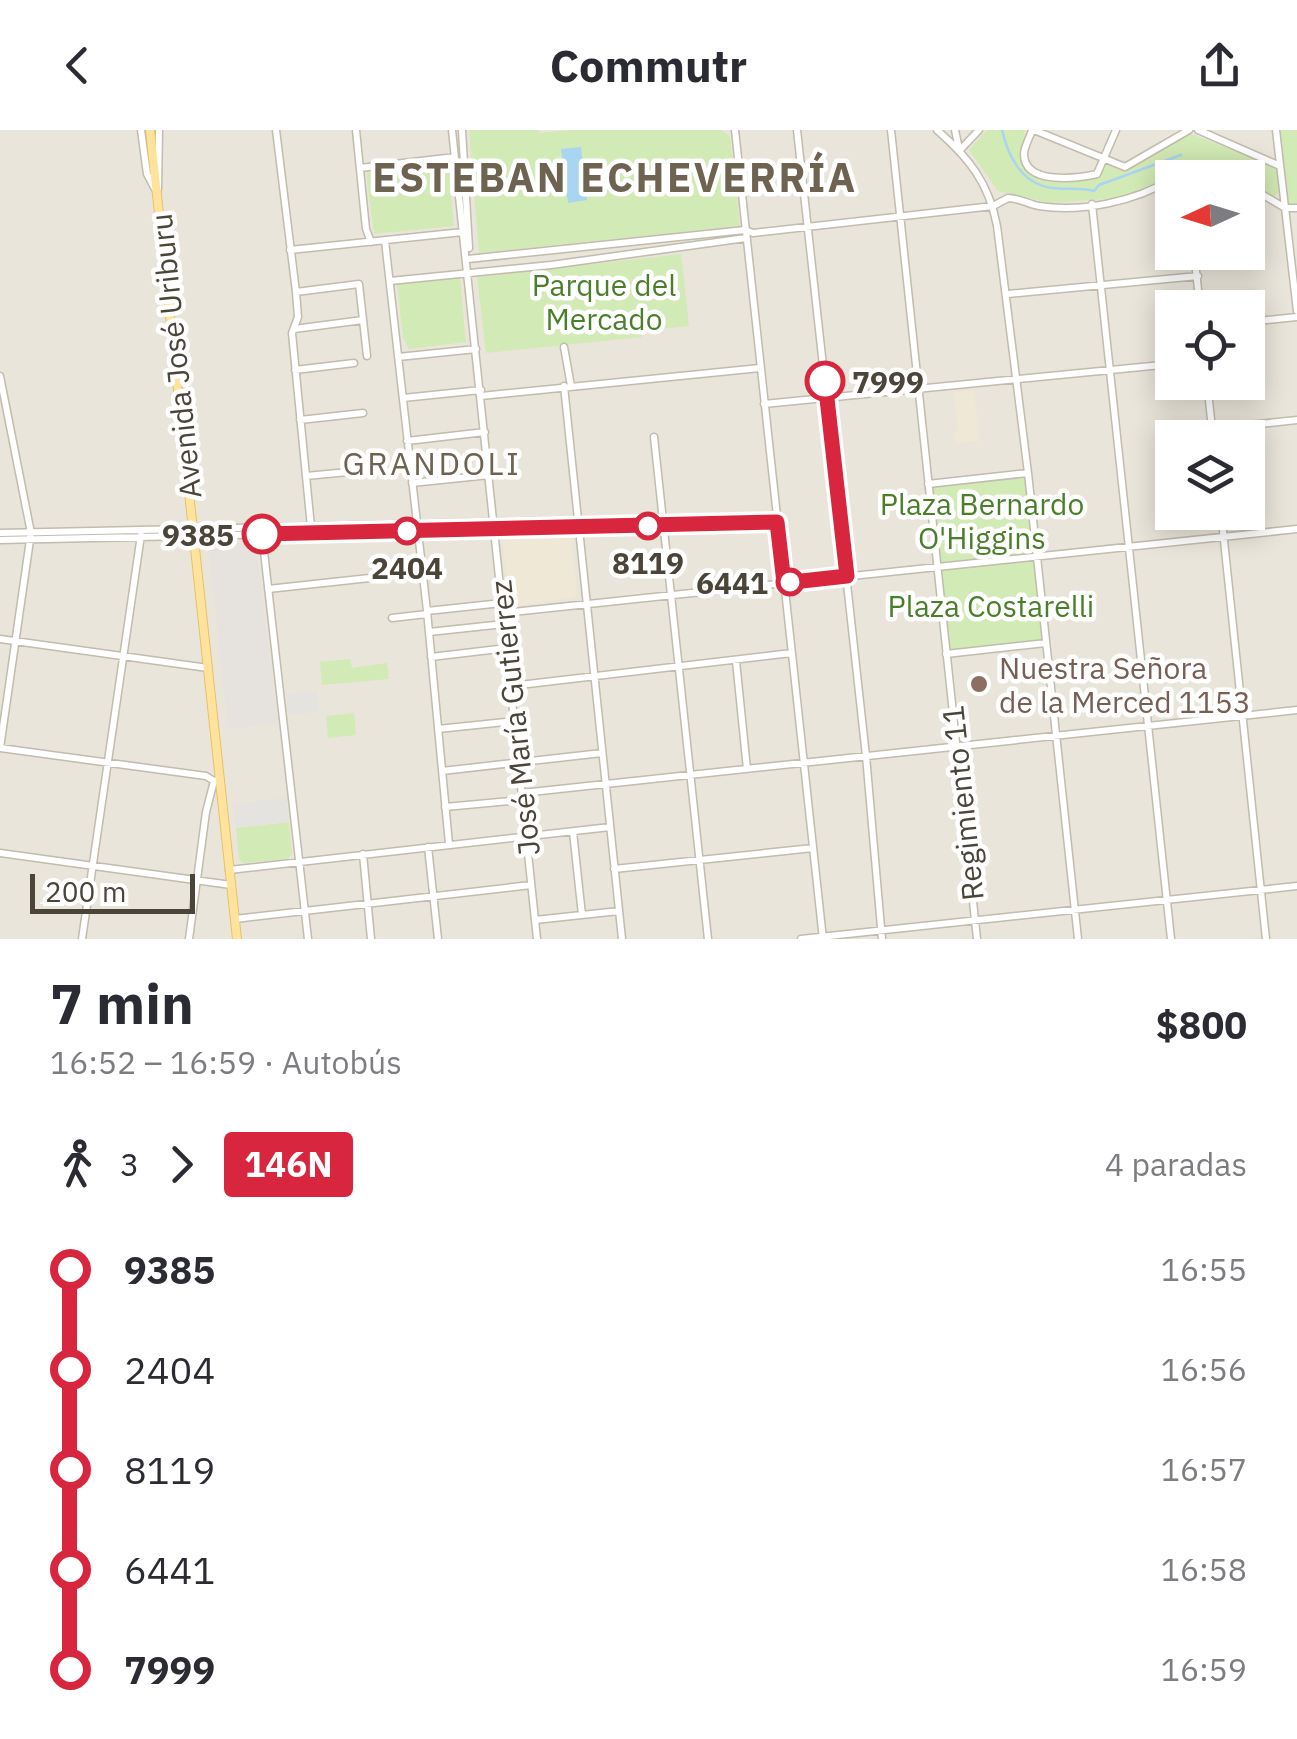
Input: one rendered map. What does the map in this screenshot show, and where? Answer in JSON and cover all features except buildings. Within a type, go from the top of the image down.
[{"type":"main road","name":"Avenida José Uriburu","points":[[150,130],[237,939]]},
{"type":"street","points":[[141,130],[146,174],[158,195]]},
{"type":"street","points":[[158,130],[158,195]]},
{"type":"street","points":[[276,130],[296,292],[295,370],[311,530]]},
{"type":"street","points":[[356,130],[370,242]]},
{"type":"street","name":"José María Gutierrez","points":[[452,130],[536,939]]},
{"type":"street","name":"José María Gutierrez","points":[[462,130],[470,234],[468,259]]},
{"type":"street","points":[[735,130],[823,938]]},
{"type":"street","points":[[797,130],[882,935]]},
{"type":"street","name":"Regimiento 11","points":[[891,130],[978,939]]},
{"type":"street","points":[[937,130],[960,150],[990,193],[994,206],[1008,294],[1078,939]]},
{"type":"street","points":[[954,130],[960,150]]},
{"type":"street","points":[[960,150],[979,130]]},
{"type":"street","points":[[1116,130],[1104,158],[1097,174],[1076,179],[1048,178],[1026,161],[1024,154],[1033,130],[1104,158],[1126,167],[1189,130]]},
{"type":"street","points":[[1198,130],[1280,166]]},
{"type":"street","points":[[1265,319],[1297,314],[1276,130]]},
{"type":"street","points":[[360,168],[455,157]]},
{"type":"street","points":[[389,281],[994,206],[1014,198],[1051,207],[1126,201],[1155,188]]},
{"type":"street","points":[[1265,196],[1285,208],[1297,208]]},
{"type":"street","points":[[1092,204],[1171,939]]},
{"type":"street","points":[[290,250],[464,232]]},
{"type":"street","points":[[468,259],[745,234]]},
{"type":"street","points":[[385,241],[449,844]]},
{"type":"street","points":[[1197,270],[1199,290]]},
{"type":"street","points":[[1008,294],[1198,276]]},
{"type":"street","points":[[296,292],[360,284],[367,356]]},
{"type":"street","points":[[294,329],[363,320]]},
{"type":"street","points":[[564,346],[578,524],[622,939]]},
{"type":"street","points":[[398,356],[477,348]]},
{"type":"street","points":[[295,370],[354,363]]},
{"type":"street","points":[[764,404],[1155,366]]},
{"type":"street","points":[[402,398],[760,368]]},
{"type":"street","points":[[0,376],[30,536],[0,748],[206,776],[217,781],[206,812],[189,939]]},
{"type":"street","points":[[300,420],[363,413]]},
{"type":"street","points":[[1265,425],[1297,420]]},
{"type":"street","points":[[407,441],[485,432]]},
{"type":"street","points":[[654,437],[708,939]]},
{"type":"street","points":[[306,476],[369,470]]},
{"type":"street","points":[[928,484],[1028,473]]},
{"type":"street","points":[[412,483],[489,476]]},
{"type":"street","points":[[0,537],[777,519]]},
{"type":"street","points":[[1223,530],[1266,939]]},
{"type":"street","points":[[503,613],[1297,530]]},
{"type":"street","points":[[261,531],[308,939]]},
{"type":"street","points":[[82,939],[141,533]]},
{"type":"street","points":[[268,589],[388,576]]},
{"type":"street","points":[[392,618],[502,603]]},
{"type":"street","points":[[429,632],[504,624]]},
{"type":"street","points":[[0,639],[208,668]]},
{"type":"street","points":[[946,654],[1046,643]]},
{"type":"street","points":[[431,657],[507,648]]},
{"type":"street","points":[[511,686],[791,653]]},
{"type":"street","points":[[736,660],[746,769]]},
{"type":"street","points":[[445,807],[605,784],[1297,710]]},
{"type":"street","points":[[438,729],[514,721]]},
{"type":"street","points":[[442,771],[602,753]]},
{"type":"street","points":[[229,870],[610,827]]},
{"type":"street","points":[[573,831],[582,915]]},
{"type":"street","points":[[428,847],[438,939]]},
{"type":"street","points":[[614,869],[813,848]]},
{"type":"street","points":[[0,853],[231,885]]},
{"type":"street","points":[[363,854],[371,939]]},
{"type":"street","points":[[234,919],[531,885]]},
{"type":"street","points":[[801,939],[882,935],[976,920],[1297,886]]},
{"type":"street","points":[[534,920],[619,911]]},
{"type":"shaded area","points":[[0,130],[1297,130],[1297,939],[0,939]]},
{"type":"shaded area","points":[[974,390],[979,441],[955,443],[954,434],[958,432],[954,392]]},
{"type":"shaded area","points":[[513,532],[565,533],[571,539],[577,594],[573,598],[513,606],[509,603],[503,542]]},
{"type":"shaded area","points":[[208,544],[256,546],[278,723],[228,729]]},
{"type":"shaded area","points":[[317,691],[319,712],[288,715],[286,694]]},
{"type":"shaded area","points":[[286,798],[289,822],[236,828],[233,804]]},
{"type":"green space","name":"Parque del Mercado","points":[[469,130],[721,130],[730,136],[740,226],[479,253]]},
{"type":"green space","points":[[987,130],[1025,130],[1024,148],[1033,172],[1055,180],[1099,176],[1106,164],[1126,170],[1191,134],[1260,160],[1155,160],[1155,184],[1135,194],[1051,203],[998,191],[969,150]]},
{"type":"green space","points":[[1276,130],[1297,130],[1297,208],[1285,208]]},
{"type":"green space","points":[[1265,162],[1276,166],[1279,192],[1274,197],[1265,191]]},
{"type":"green space","points":[[448,164],[454,226],[374,234],[366,173]]},
{"type":"green space","name":"Parque del Mercado","points":[[681,254],[689,326],[642,331],[642,337],[486,353],[477,277]]},
{"type":"green space","points":[[460,278],[466,342],[409,349],[403,337],[397,284]]},
{"type":"green space","points":[[1028,473],[1046,643],[946,654],[928,484]]},
{"type":"green space","points":[[350,659],[352,668],[387,663],[389,679],[322,685],[320,662]]},
{"type":"green space","points":[[354,713],[356,735],[328,738],[326,716]]},
{"type":"green space","points":[[289,822],[292,853],[288,859],[243,863],[239,859],[236,828]]},
{"type":"water","points":[[581,147],[587,200],[568,203],[561,149]]},
{"type":"waterway","points":[[1002,130],[1018,168],[1033,181],[1053,188],[1094,191],[1099,185],[1181,155]]},
{"type":"bus line","name":"146N","points":[[262,534],[777,522],[784,583],[847,576],[825,381]]},
{"type":"place","name":"7999","points":[[825,381]]},
{"type":"place","name":"8119","points":[[648,526]]},
{"type":"place","name":"2404","points":[[407,531]]},
{"type":"place","name":"9385","points":[[262,534]]},
{"type":"place","name":"6441","points":[[790,582]]},
{"type":"place","name":"Nuestra Señora de la Merced 1153","points":[[979,684]]},
{"type":"district","name":"ESTEBAN ECHEVERRÍA","points":[[615,177]]},
{"type":"district","name":"GRANDOLI","points":[[432,463]]},
{"type":"park label","name":"Plaza Bernardo O'Higgins","points":[[982,520]]},
{"type":"park label","name":"Plaza Costarelli","points":[[991,605]]}]
